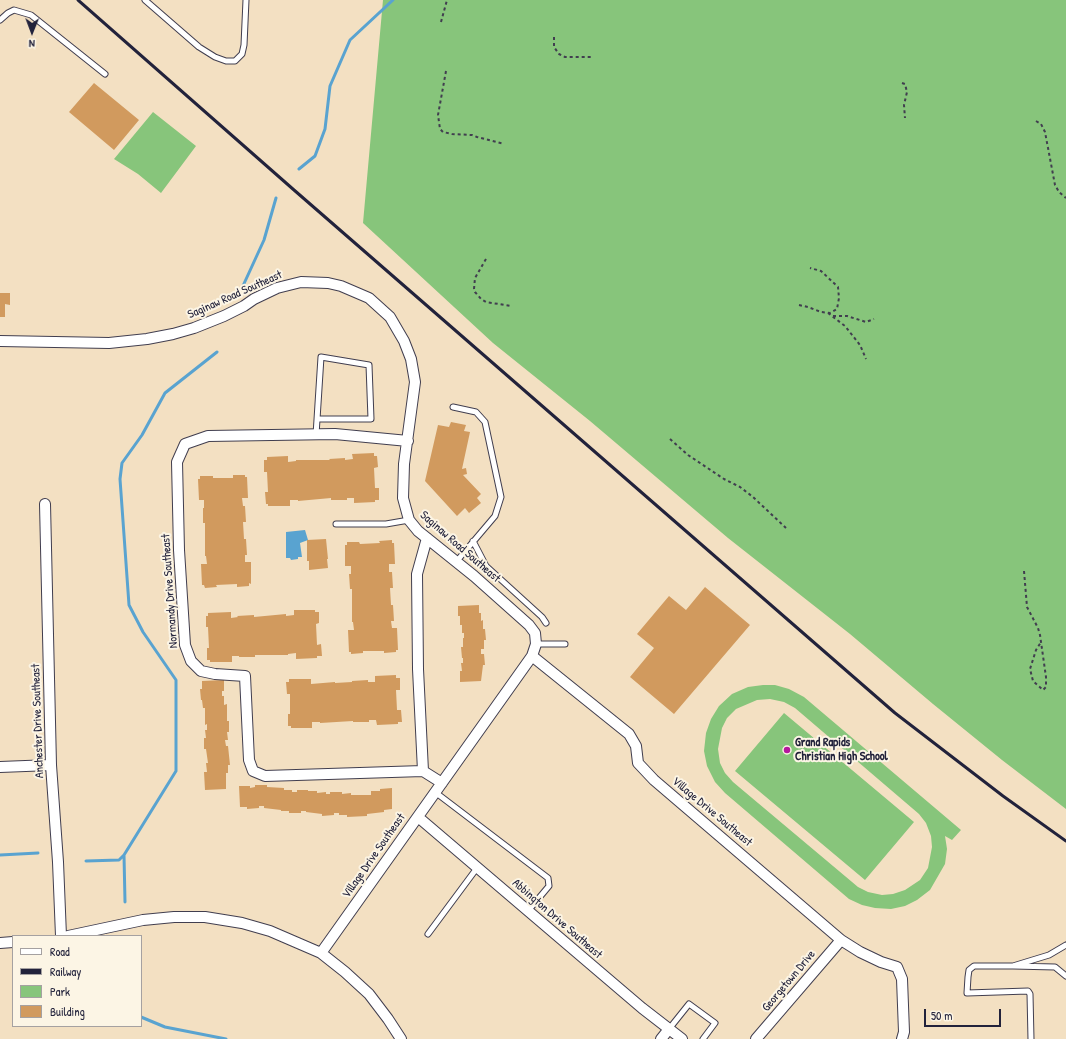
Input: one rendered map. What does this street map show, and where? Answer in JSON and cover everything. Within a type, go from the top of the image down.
[{"type":"street","name":"Saginaw Road Southeast","points":[[0,341],[109,343],[147,339],[173,334],[194,328],[224,316],[277,288],[300,282],[328,283],[341,286],[369,298],[381,307],[390,317],[404,341],[411,359],[415,382],[404,464],[403,498],[409,520],[418,531],[474,576],[529,625],[535,633],[536,644]]},
{"type":"street","name":"Normandy Drive Southeast","points":[[408,441],[335,434],[208,436],[184,444],[177,462],[179,558],[185,645],[191,662],[201,671],[215,674],[245,676],[250,760],[253,771],[265,776],[423,771]]},
{"type":"street","name":"Anchester Drive Southeast","points":[[45,504],[51,765],[58,862],[61,935]]},
{"type":"street","points":[[427,538],[417,574],[418,668],[423,771],[442,783]]},
{"type":"street","name":"Village Drive Southeast","points":[[321,954],[532,656],[536,644]]},
{"type":"street","name":"Village Drive Southeast","points":[[532,656],[629,734],[636,746],[638,763],[654,780],[841,940],[880,962],[897,967],[902,979],[904,1032],[902,1039]]},
{"type":"street","points":[[0,766],[51,765]]},
{"type":"street","name":"Abbington Drive Southeast","points":[[418,817],[642,1008],[682,1039]]},
{"type":"street","points":[[73,935],[143,920],[174,917],[205,917],[242,923],[270,931],[321,954],[345,972],[368,994],[388,1019],[401,1039]]},
{"type":"street","name":"Georgetown Drive","points":[[756,1039],[841,940]]},
{"type":"street","points":[[0,943],[12,942]]},
{"type":"street","points":[[661,1039],[669,1029]]},
{"type":"lane","points":[[145,0],[199,47],[215,57],[236,61],[242,54],[244,44],[246,0]]},
{"type":"lane","points":[[0,20],[8,12],[14,10],[31,15],[105,74]]},
{"type":"lane","points":[[316,435],[317,419],[321,357],[369,365],[371,419],[317,419]]},
{"type":"lane","points":[[453,407],[476,412],[485,422],[501,497],[495,516],[456,562]]},
{"type":"lane","points":[[336,524],[386,524],[409,520]]},
{"type":"lane","points":[[473,541],[486,566],[542,617],[546,623]]},
{"type":"lane","points":[[536,644],[565,644]]},
{"type":"lane","points":[[435,792],[548,878],[549,886],[528,911]]},
{"type":"lane","points":[[428,934],[477,868]]},
{"type":"lane","points":[[1013,966],[1049,955],[1066,945]]},
{"type":"lane","points":[[1031,1039],[1030,994],[1028,991],[967,993],[969,970],[974,966],[1055,967],[1066,976]]},
{"type":"lane","points":[[669,1029],[689,1004],[715,1023],[703,1039]]},
{"type":"path","points":[[441,22],[447,0]]},
{"type":"path","points":[[554,36],[554,47],[559,54],[565,57],[592,57]]},
{"type":"path","points":[[446,71],[438,111],[440,129],[443,132],[472,135],[504,144]]},
{"type":"path","points":[[902,82],[905,84],[907,92],[904,105],[905,118]]},
{"type":"path","points":[[1036,121],[1041,124],[1045,132],[1055,185],[1059,192],[1066,198]]},
{"type":"path","points":[[486,259],[475,278],[475,292],[486,302],[511,306]]},
{"type":"path","points":[[810,268],[821,270],[838,287],[839,298],[837,309],[827,313]]},
{"type":"path","points":[[798,305],[827,313],[845,326],[854,337],[866,359]]},
{"type":"path","points":[[831,315],[846,316],[866,322],[874,319]]},
{"type":"path","points":[[670,439],[688,455],[724,479],[740,487],[786,528]]},
{"type":"path","points":[[1024,571],[1027,607],[1038,628],[1041,642],[1046,677],[1046,687],[1043,690],[1033,681],[1030,669],[1036,650],[1041,642]]},
{"type":"green space","points":[[383,0],[1066,0],[1066,809],[1002,760],[850,634],[728,538],[590,421],[493,343],[363,223]]},
{"type":"green space","points":[[153,112],[196,146],[161,193],[138,174],[114,159]]},
{"type":"green space","points":[[775,685],[789,689],[804,697],[961,830],[952,840],[945,836],[947,849],[945,864],[930,890],[917,900],[905,906],[891,909],[862,905],[849,899],[725,793],[715,782],[707,766],[704,751],[706,733],[711,719],[719,706],[732,694],[748,687]],"holes":[[[770,699],[784,702],[795,708],[919,814],[926,823],[931,836],[932,847],[928,868],[920,880],[905,890],[893,894],[882,895],[868,892],[858,887],[733,782],[725,773],[720,763],[718,749],[722,728],[727,718],[736,709],[757,700]]]},
{"type":"green space","points":[[784,713],[914,822],[865,880],[735,771]]},
{"type":"water","points":[[305,530],[308,540],[300,543],[302,557],[291,560],[290,558],[286,558],[286,532]]},
{"type":"building","points":[[94,83],[139,120],[114,150],[69,112]]},
{"type":"building","points":[[0,293],[10,293],[10,305],[5,304],[5,317],[0,317]]},
{"type":"building","points":[[451,422],[466,425],[464,431],[470,432],[462,469],[466,468],[467,474],[463,475],[481,494],[477,498],[481,503],[469,513],[465,508],[457,516],[425,481],[438,425],[449,427]]},
{"type":"building","points":[[374,453],[374,456],[377,456],[378,467],[374,468],[375,488],[379,488],[379,500],[375,500],[375,502],[354,503],[354,498],[347,498],[347,500],[331,500],[331,498],[298,501],[290,500],[290,506],[268,506],[268,504],[266,504],[265,492],[268,492],[267,472],[264,472],[264,460],[267,460],[267,457],[288,456],[288,462],[296,460],[330,460],[329,459],[345,458],[345,460],[353,459],[352,454]]},
{"type":"building","points":[[233,475],[245,475],[245,477],[247,477],[248,498],[242,498],[243,506],[245,506],[246,522],[243,522],[247,555],[245,555],[245,562],[251,562],[251,584],[249,583],[249,586],[237,587],[237,584],[216,585],[217,587],[205,588],[204,585],[202,585],[201,564],[207,564],[205,556],[205,523],[203,523],[204,500],[199,500],[198,479],[200,479],[200,476],[213,476],[213,478],[233,478]]},
{"type":"building","points":[[326,539],[328,568],[309,570],[309,561],[307,561],[307,540]]},
{"type":"building","points":[[392,540],[392,543],[394,543],[395,564],[389,564],[389,572],[392,572],[393,588],[390,588],[394,621],[391,621],[392,628],[397,628],[398,650],[396,650],[396,652],[384,653],[384,651],[363,651],[363,653],[351,654],[351,652],[349,652],[348,630],[354,630],[352,622],[352,589],[350,589],[349,574],[351,574],[351,566],[345,566],[345,545],[347,545],[347,542],[359,542],[360,544],[380,543],[379,541]]},
{"type":"building","points":[[705,587],[750,625],[674,714],[630,677],[654,648],[637,634],[669,596],[686,610]]},
{"type":"building","points":[[479,605],[481,621],[483,620],[483,629],[485,629],[486,640],[484,640],[484,649],[481,649],[481,654],[484,654],[485,665],[483,665],[481,681],[460,682],[460,671],[462,671],[461,663],[463,663],[461,647],[463,647],[464,633],[462,633],[462,625],[460,625],[460,616],[458,616],[458,606]]},
{"type":"building","points":[[294,610],[315,610],[315,612],[319,612],[319,623],[316,624],[317,645],[321,644],[322,656],[317,656],[317,658],[296,659],[296,653],[288,655],[255,655],[255,657],[232,656],[232,662],[210,662],[210,660],[207,660],[207,648],[209,648],[206,616],[208,616],[208,613],[231,612],[231,618],[238,617],[237,616],[254,615],[254,617],[286,614],[286,616],[294,615]]},
{"type":"building","points":[[396,675],[396,678],[400,678],[400,690],[396,690],[397,710],[401,710],[402,722],[398,722],[398,724],[377,725],[376,720],[369,720],[369,722],[312,722],[312,728],[291,728],[291,726],[288,726],[288,714],[290,714],[290,694],[287,694],[286,682],[289,682],[289,679],[311,679],[311,684],[368,680],[368,682],[375,682],[375,676]]},
{"type":"building","points":[[224,680],[224,691],[222,691],[222,696],[224,696],[224,705],[227,704],[227,721],[229,721],[229,732],[227,732],[228,740],[225,740],[226,746],[228,746],[230,765],[228,765],[228,773],[226,773],[226,789],[205,790],[204,772],[207,772],[206,763],[208,763],[206,749],[204,749],[204,738],[206,738],[205,730],[207,730],[207,724],[205,725],[205,708],[203,708],[200,689],[202,689],[202,681]]},
{"type":"building","points":[[255,785],[267,785],[267,787],[284,788],[284,790],[292,790],[292,792],[297,792],[297,790],[308,790],[317,791],[317,793],[326,792],[326,794],[330,794],[330,792],[342,792],[342,794],[351,793],[351,795],[371,795],[371,791],[380,791],[380,789],[392,788],[392,809],[384,810],[384,812],[367,814],[367,816],[347,817],[347,815],[339,815],[339,813],[322,816],[322,814],[306,811],[301,811],[301,813],[289,813],[289,811],[264,808],[264,806],[247,809],[247,807],[240,807],[239,786],[250,786],[250,788],[255,787]]},
{"type":"waterway","points":[[299,169],[315,156],[325,129],[330,86],[350,40],[393,0]]},
{"type":"waterway","points":[[242,288],[264,240],[276,198]]},
{"type":"waterway","points":[[125,902],[124,855],[176,771],[176,680],[143,632],[129,605],[120,479],[122,463],[142,435],[165,393],[217,352]]},
{"type":"waterway","points":[[0,855],[38,853]]},
{"type":"waterway","points":[[86,861],[119,860],[124,855]]},
{"type":"waterway","points":[[142,1017],[165,1027],[226,1039]]},
{"type":"railway","points":[[78,0],[895,713],[1003,796],[1066,841]]},
{"type":"place","name":"Grand Rapids Christian High School","points":[[787,750]]}]
